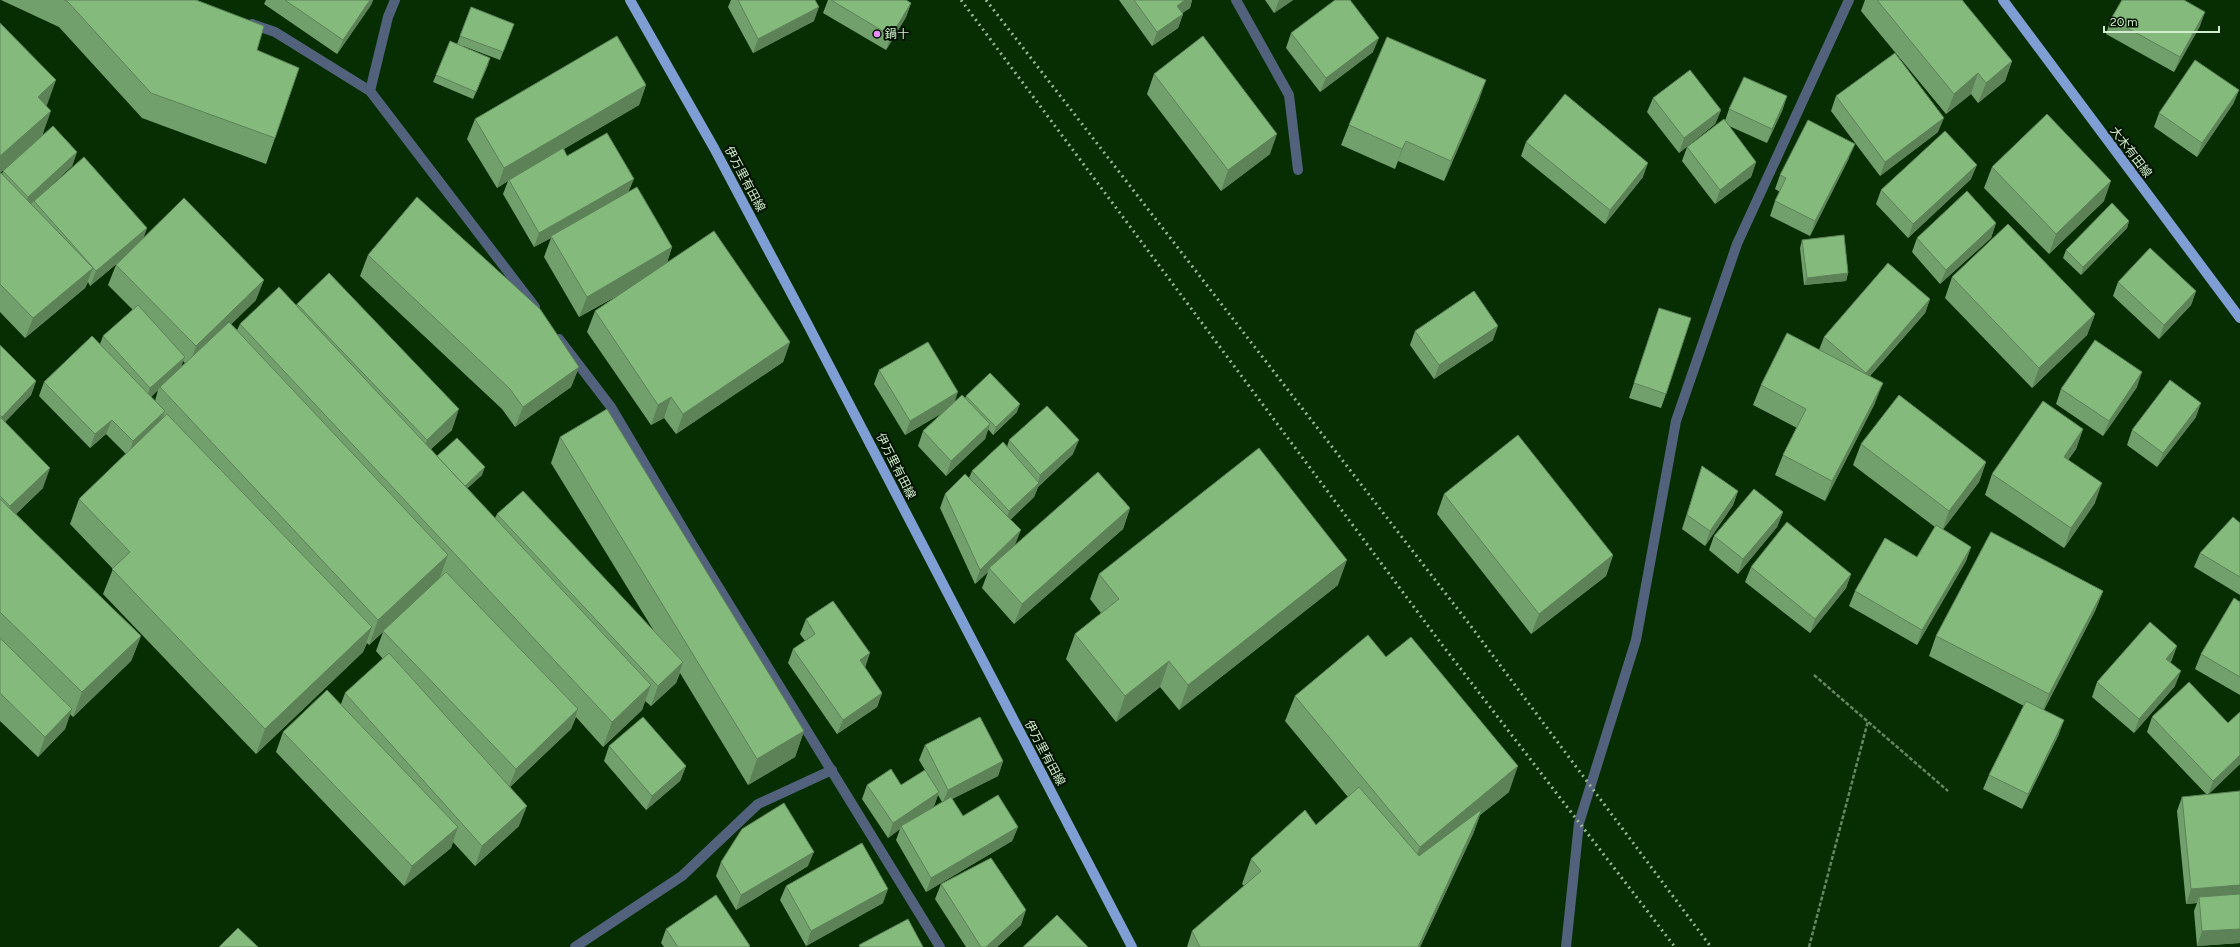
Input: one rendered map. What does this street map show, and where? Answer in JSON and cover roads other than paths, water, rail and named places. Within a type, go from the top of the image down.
[{"type":"main road","name":"伊万里有田線","points":[[630,0],[714,148],[800,309],[1132,947]]},
{"type":"main road","name":"大木有田線","points":[[2003,0],[2240,318]]},
{"type":"street","points":[[370,92],[388,17],[396,0]]},
{"type":"street","points":[[1236,0],[1288,94],[1298,170]]},
{"type":"street","points":[[1566,947],[1579,823],[1636,640],[1676,420],[1737,244],[1850,0]]},
{"type":"street","points":[[238,20],[275,32],[370,92],[540,313]]},
{"type":"street","points":[[554,332],[611,407],[692,544],[940,947]]},
{"type":"street","points":[[575,947],[682,876],[758,804],[832,770]]},
{"type":"railway","points":[[961,0],[1440,642],[1675,947]]},
{"type":"railway","points":[[986,0],[1470,625],[1711,947]]},
{"type":"place","name":"鍋十","points":[[877,34]]}]
